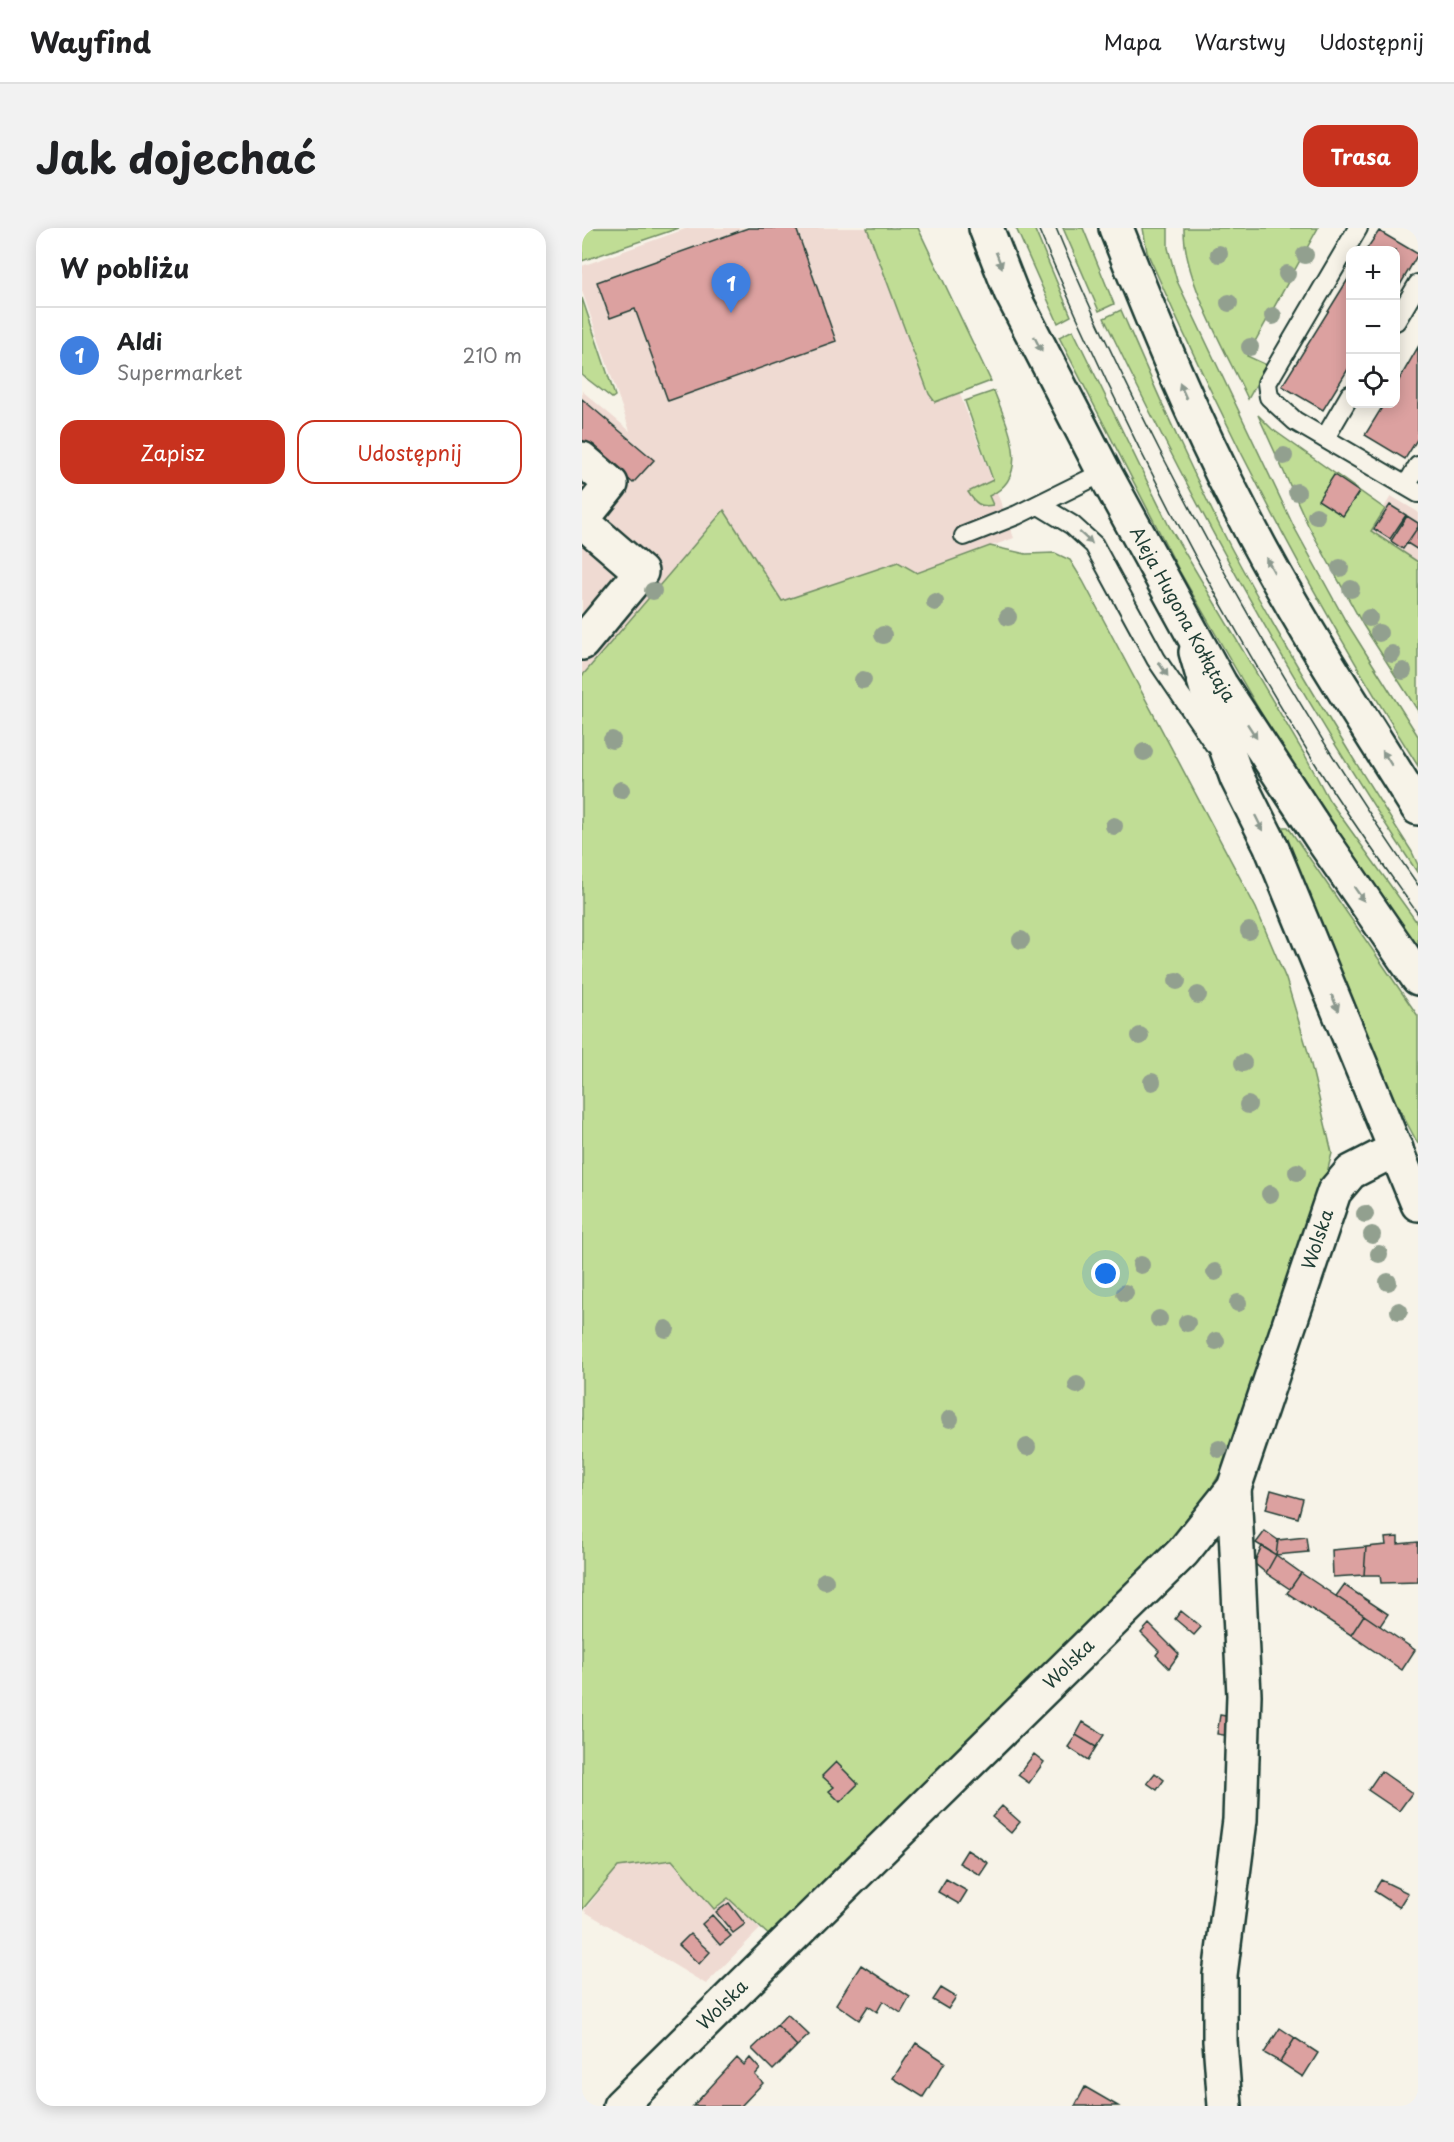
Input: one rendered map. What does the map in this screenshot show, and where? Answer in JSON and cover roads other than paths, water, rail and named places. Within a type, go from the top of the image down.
[{"type":"street","name":"Aleja Hugona Kołłątaja","points":[[986,228],[1011,292],[1104,472],[1221,684],[1322,839],[1418,978]]},
{"type":"street","points":[[1123,236],[1182,392],[1241,512],[1299,617],[1418,808]]},
{"type":"street","points":[[582,459],[611,484],[582,521],[641,572],[582,643]]},
{"type":"street","points":[[1189,627],[1213,711],[1237,778],[1270,844],[1418,1204]]},
{"type":"street","name":"Wolska","points":[[620,2106],[1184,1552],[1234,1488],[1334,1192],[1351,1172],[1396,1149]]},
{"type":"street","points":[[1225,2106],[1220,2041],[1220,1976],[1240,1820],[1244,1695],[1234,1488]]},
{"type":"lane","points":[[1358,228],[1268,383],[1269,398],[1295,421],[1412,490],[1418,466]]},
{"type":"lane","points":[[1400,313],[1418,284]]},
{"type":"lane","points":[[1324,438],[1346,402]]},
{"type":"lane","points":[[964,537],[1039,505],[1104,472]]},
{"type":"lane","points":[[1039,505],[1072,525],[1094,544],[1156,659],[1237,778]]},
{"type":"tram line","points":[[1038,228],[1068,298],[1133,435],[1240,637],[1318,768],[1354,824],[1418,914]]},
{"type":"tram line","points":[[1056,228],[1119,368],[1219,563],[1314,726],[1418,885]]},
{"type":"place","name":"Aldi","points":[[731,313]]}]
